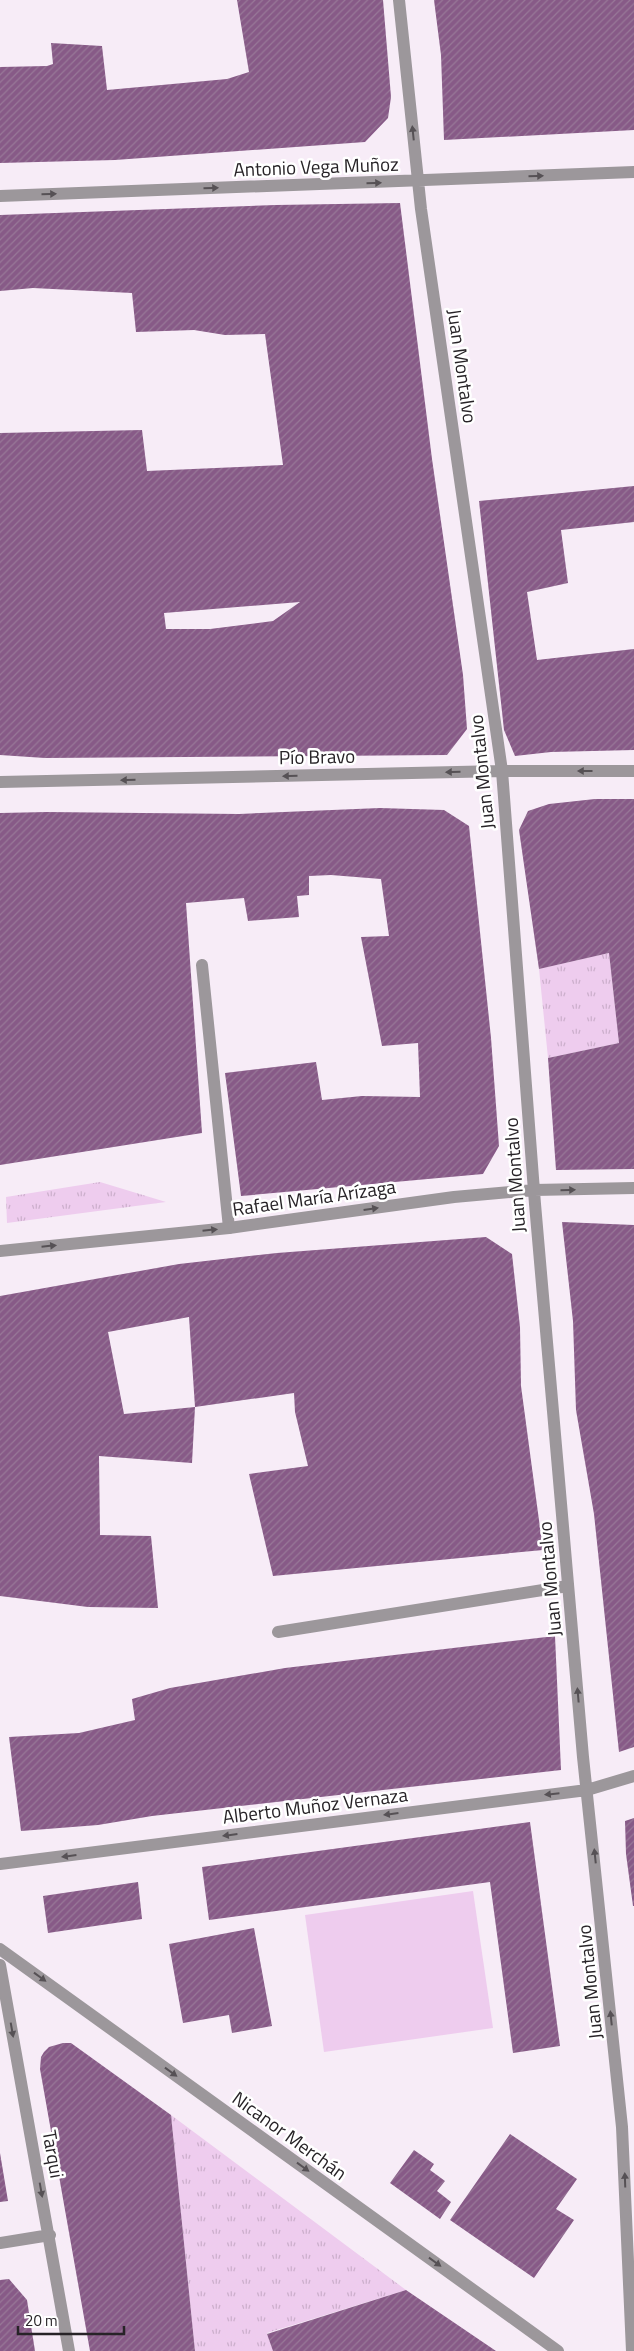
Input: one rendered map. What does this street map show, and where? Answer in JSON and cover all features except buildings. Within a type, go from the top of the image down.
[{"type":"street","name":"Juan Montalvo","points":[[399,0],[418,182],[502,771],[534,1190],[568,1586],[587,1790],[628,2125],[632,2351]]},
{"type":"street","name":"Antonio Vega Muñoz","points":[[0,196],[418,182],[634,172]]},
{"type":"street","name":"Pío Bravo","points":[[0,782],[502,771],[634,771]]},
{"type":"street","points":[[202,965],[229,1228]]},
{"type":"street","name":"Rafael María Arízaga","points":[[0,1251],[229,1228],[454,1197],[534,1190],[634,1188]]},
{"type":"street","points":[[278,1632],[568,1586]]},
{"type":"street","name":"Alberto Muñoz Vernaza","points":[[0,1864],[587,1790],[634,1776]]},
{"type":"street","name":"Nicanor Merchán","points":[[0,1949],[558,2351]]},
{"type":"street","name":"Tarqui","points":[[0,1965],[50,2236],[69,2351]]},
{"type":"street","points":[[0,2243],[50,2236]]},
{"type":"green space","points":[[609,953],[619,1043],[548,1058],[539,969]]},
{"type":"green space","points":[[100,1182],[166,1202],[7,1223],[6,1197]]},
{"type":"green space","points":[[473,1891],[493,2028],[324,2052],[305,1915]]},
{"type":"green space","points":[[171,2115],[406,2290],[267,2333],[273,2351],[195,2351]]}]
